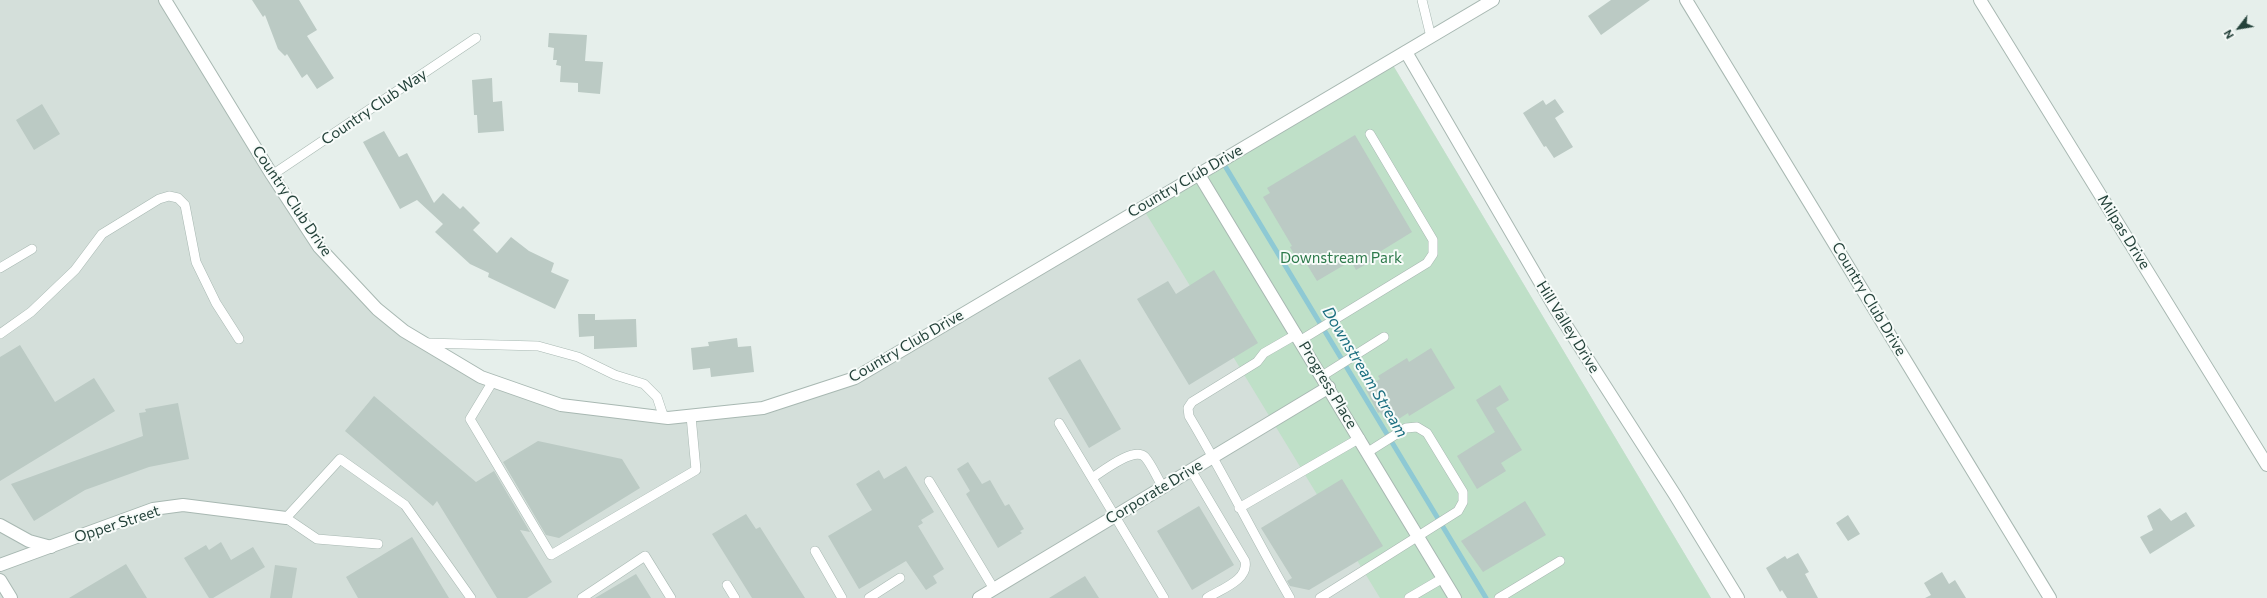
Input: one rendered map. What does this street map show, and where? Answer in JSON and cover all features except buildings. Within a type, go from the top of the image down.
[{"type":"street","name":"Country Club Drive","points":[[165,0],[272,175],[319,247],[378,309],[404,331],[481,377],[561,405],[664,418],[763,408],[855,378],[1198,173],[1493,0]]},
{"type":"street","name":"Country Club Drive","points":[[1686,0],[2050,598]]},
{"type":"street","name":"Milpas Drive","points":[[1980,0],[2267,465]]},
{"type":"street","name":"Hill Valley Drive","points":[[1406,52],[1555,308],[1675,495],[1738,598]]},
{"type":"street","name":"Progress Place","points":[[1198,173],[1299,337],[1455,598]]},
{"type":"street","name":"Corporate Drive","points":[[979,598],[1329,387]]},
{"type":"street","name":"Opper Street","points":[[0,565],[153,509],[183,506],[286,518]]},
{"type":"street","points":[[0,526],[29,541],[51,547]]},
{"type":"street","points":[[0,580],[11,598]]},
{"type":"lane","points":[[1422,0],[1431,37]]},
{"type":"lane","name":"Country Club Way","points":[[272,175],[476,38]]},
{"type":"lane","points":[[1290,598],[1189,416],[1188,408],[1192,402],[1257,362],[1264,354],[1299,337],[1427,263],[1433,254],[1434,240],[1370,134]]},
{"type":"lane","points":[[0,334],[31,312],[74,270],[102,234],[159,199],[169,196],[178,198],[185,205],[196,262],[216,303],[239,339]]},
{"type":"lane","points":[[0,268],[32,249]]},
{"type":"lane","points":[[1322,376],[1384,337]]},
{"type":"lane","points":[[425,343],[538,346],[578,357],[615,375],[644,384],[657,397],[664,418]]},
{"type":"lane","points":[[493,381],[470,419],[551,555],[696,470],[691,416]]},
{"type":"lane","points":[[1059,423],[1164,598]]},
{"type":"lane","points":[[1320,598],[1458,511],[1463,502],[1463,492],[1427,434],[1417,428],[1406,428],[1368,452]]},
{"type":"lane","points":[[1239,508],[1360,438]]},
{"type":"lane","points":[[1092,478],[1131,454],[1139,454],[1144,457],[1163,487]]},
{"type":"lane","points":[[378,544],[317,539],[286,518],[340,459],[405,505],[471,598]]},
{"type":"lane","points":[[1191,470],[1245,561],[1246,569],[1244,576],[1207,598]]},
{"type":"lane","points":[[929,481],[994,589]]},
{"type":"lane","points":[[814,551],[842,598]]},
{"type":"lane","points":[[582,598],[646,556],[671,598]]},
{"type":"lane","points":[[1499,598],[1560,561]]},
{"type":"lane","points":[[869,598],[900,578]]},
{"type":"lane","points":[[1409,598],[1444,578]]},
{"type":"lane","points":[[727,585],[735,598]]},
{"type":"shaded area","points":[[0,0],[160,0],[297,215],[392,321],[467,370],[583,409],[710,415],[837,385],[1390,60],[1711,598],[0,598]]},
{"type":"green space","name":"Downstream Park","points":[[1391,62],[1711,598],[1380,598],[1142,207]]},
{"type":"waterway","name":"Downstream Stream","points":[[1222,161],[1486,598]]}]
